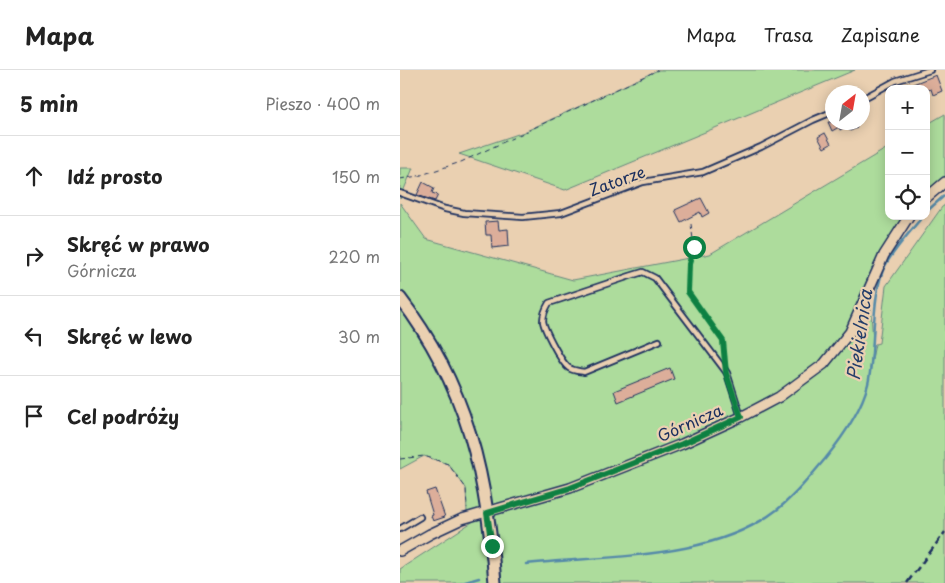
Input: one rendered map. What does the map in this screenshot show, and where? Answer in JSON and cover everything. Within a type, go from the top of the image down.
[{"type":"main road","points":[[400,298],[430,341],[460,401],[478,462],[492,546],[495,583]]},
{"type":"street","points":[[930,195],[945,182]]},
{"type":"street","name":"Górnicza","points":[[400,551],[445,526],[570,488],[682,444],[779,397],[824,364],[850,332],[884,255],[907,220]]},
{"type":"lane","points":[[870,95],[895,81],[930,70]]},
{"type":"lane","name":"Zatorze","points":[[400,193],[445,209],[464,212],[523,217],[561,213],[643,182],[703,172],[761,147],[825,115]]},
{"type":"lane","points":[[659,341],[584,372],[577,371],[569,368],[561,361],[543,322],[544,310],[549,303],[643,272],[655,278],[726,373],[741,417]]},
{"type":"lane","points":[[400,529],[420,517]]},
{"type":"path","points":[[400,179],[418,176],[461,162],[658,70]]},
{"type":"path","points":[[691,224],[694,247],[689,264],[688,292],[723,341],[726,373]]},
{"type":"path","points":[[400,459],[424,456],[448,464],[466,488],[467,512]]},
{"type":"green space","points":[[658,70],[855,70],[565,190],[459,154],[524,132]]},
{"type":"green space","points":[[945,114],[945,184],[931,193],[930,193],[930,123]]},
{"type":"green space","points":[[885,149],[885,220],[902,220],[881,250],[860,295],[851,326],[869,285],[873,341],[870,369],[875,344],[879,343],[886,286],[945,205],[945,581],[943,583],[400,583],[400,569],[486,513],[467,512],[466,488],[448,464],[424,456],[400,469],[400,203],[426,239],[573,280],[710,254]]},
{"type":"green space","points":[[400,168],[413,168],[400,199]]},
{"type":"building","points":[[936,75],[942,91],[933,95],[930,85],[913,84]]},
{"type":"building","points":[[825,133],[831,144],[824,148],[818,137]]},
{"type":"building","points":[[423,182],[434,188],[432,193],[438,195],[435,201],[417,195]]},
{"type":"building","points":[[701,198],[709,213],[702,217],[700,212],[681,222],[675,210]]},
{"type":"building","points":[[498,221],[499,230],[508,229],[509,246],[492,248],[491,235],[486,235],[485,222]]},
{"type":"building","points":[[670,368],[674,379],[618,402],[614,391]]},
{"type":"building","points":[[435,489],[445,517],[433,521],[426,492]]},
{"type":"waterway","name":"Piekielnica","points":[[930,208],[945,195]]},
{"type":"waterway","name":"Piekielnica","points":[[526,564],[657,553],[690,547],[722,538],[751,526],[785,503],[803,485],[831,451],[861,405],[868,384],[875,306],[881,276],[894,252],[920,220]]},
{"type":"waterway","name":"Piekielnica","points":[[462,583],[479,578]]},
{"type":"railway","points":[[907,583],[945,532]]},
{"type":"route","points":[[492,546],[487,513],[570,488],[682,444],[741,417],[726,373],[723,341],[688,292],[689,264],[694,247]]}]
